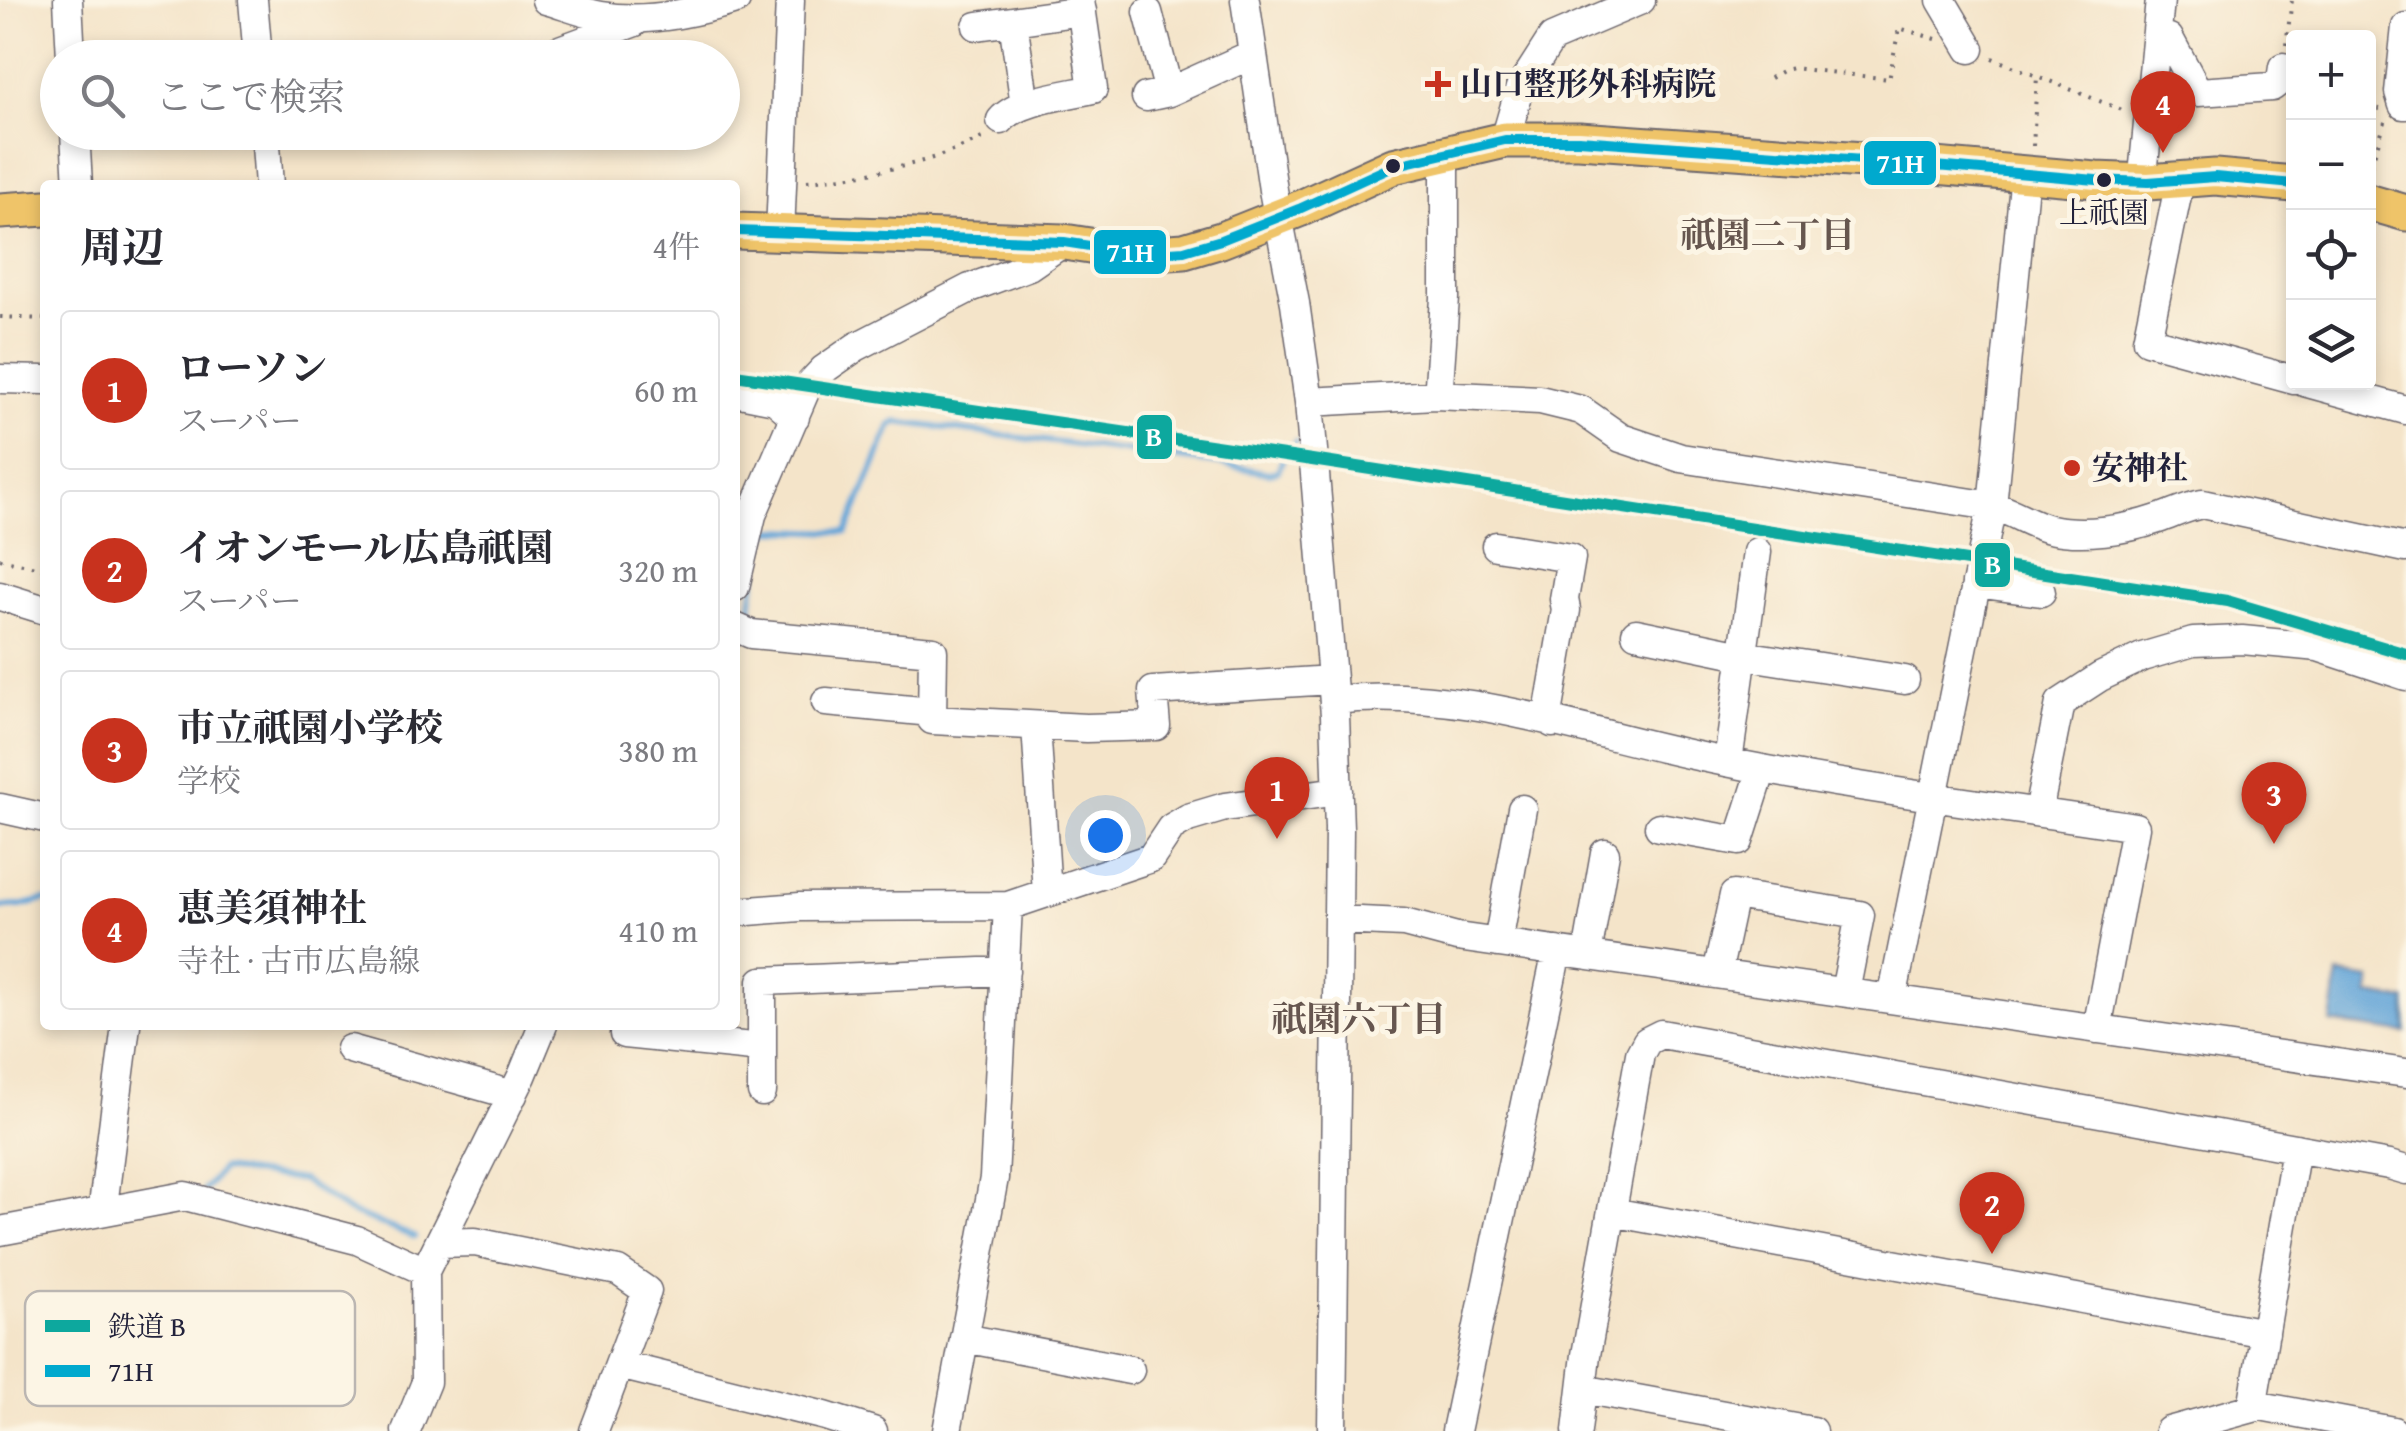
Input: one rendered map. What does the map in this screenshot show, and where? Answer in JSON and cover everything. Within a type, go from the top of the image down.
[{"type":"main road","points":[[740,231],[1064,242],[1141,254],[1184,251],[1278,217],[1394,166],[1504,140],[1579,140],[2164,182],[2216,177],[2286,183]]},
{"type":"main road","points":[[2376,205],[2406,214]]},
{"type":"main road","points":[[0,211],[40,208]]},
{"type":"street","points":[[68,0],[70,40]]},
{"type":"street","points":[[254,0],[257,40]]},
{"type":"street","points":[[546,0],[599,16],[640,19]]},
{"type":"street","points":[[585,40],[640,19],[736,0]]},
{"type":"street","points":[[780,233],[790,0]]},
{"type":"street","points":[[1244,0],[1309,402],[1333,690],[1338,920],[1332,1431]]},
{"type":"street","points":[[1504,140],[1520,88],[1552,38],[1641,0]]},
{"type":"street","points":[[1941,0],[1970,49]]},
{"type":"street","points":[[2160,0],[2144,166],[2164,182],[2147,340],[2286,378]]},
{"type":"street","points":[[978,26],[1081,6],[1094,89],[1005,120],[1014,21]]},
{"type":"street","points":[[1148,12],[1158,94],[1253,56]]},
{"type":"street","points":[[2397,107],[2404,104],[2398,92],[2406,27]]},
{"type":"street","points":[[2157,34],[2169,38],[2198,92],[2272,88],[2281,80],[2283,67]]},
{"type":"street","points":[[76,150],[78,180]]},
{"type":"street","points":[[269,180],[271,150]]},
{"type":"street","points":[[1439,384],[1446,298],[1446,153]]},
{"type":"street","points":[[1892,999],[1992,506],[2028,174]]},
{"type":"street","points":[[740,566],[752,516],[807,387],[823,370],[856,347],[970,288],[1029,266],[1064,242]]},
{"type":"street","points":[[0,379],[40,380]]},
{"type":"street","points":[[2333,390],[2406,410]]},
{"type":"street","points":[[740,393],[775,400],[794,417]]},
{"type":"street","points":[[1309,402],[1435,395],[1540,400],[1582,410],[1621,438],[1681,458],[1992,506],[2026,522],[2070,532],[2128,526],[2202,504],[2406,548]]},
{"type":"street","points":[[1496,546],[1571,558],[1549,708],[1552,722]]},
{"type":"street","points":[[1728,762],[1757,552]]},
{"type":"street","points":[[1976,583],[2042,592]]},
{"type":"street","points":[[0,596],[40,608]]},
{"type":"street","points":[[740,630],[934,651],[932,720],[1086,728],[1156,726],[1153,692],[1333,690],[1468,703],[1762,769],[2135,827],[2097,1029]]},
{"type":"street","points":[[1636,633],[1742,655],[1906,680]]},
{"type":"street","points":[[2038,812],[2060,703],[2100,677],[2142,657],[2193,642],[2242,640],[2318,648],[2406,676]]},
{"type":"street","points":[[826,702],[932,712]]},
{"type":"street","points":[[1036,726],[1047,893]]},
{"type":"street","points":[[1659,827],[1737,850],[1762,769]]},
{"type":"street","points":[[740,912],[800,907],[1008,906],[1151,858],[1171,828],[1188,818],[1225,806],[1338,791]]},
{"type":"street","points":[[0,808],[40,817]]},
{"type":"street","points":[[1498,942],[1522,809]]},
{"type":"street","points":[[1587,955],[1605,853]]},
{"type":"street","points":[[1718,974],[1734,895],[1860,915],[1845,992]]},
{"type":"street","points":[[947,1431],[994,1178],[1008,906]]},
{"type":"street","points":[[1338,920],[1404,924],[1457,937],[2406,1073]]},
{"type":"street","points":[[1456,1431],[1558,950]]},
{"type":"street","points":[[762,1092],[762,981],[1005,970]]},
{"type":"street","points":[[106,1211],[104,1198],[125,1030]]},
{"type":"street","points":[[406,1431],[426,1382],[425,1271],[513,1095],[541,1030]]},
{"type":"street","points":[[624,1034],[762,1048]]},
{"type":"street","points":[[1577,1431],[1640,1054],[1648,1042],[1661,1034],[2406,1170]]},
{"type":"street","points":[[350,1049],[513,1095]]},
{"type":"street","points":[[2252,1408],[2296,1148]]},
{"type":"street","points":[[0,1231],[185,1196],[357,1240],[425,1271]]},
{"type":"street","points":[[1612,1212],[2264,1333]]},
{"type":"street","points":[[438,1243],[475,1242],[618,1271],[647,1292],[594,1431]]},
{"type":"street","points":[[964,1338],[1130,1370]]},
{"type":"street","points":[[619,1364],[873,1431]]},
{"type":"street","points":[[1582,1388],[1812,1431]]},
{"type":"street","points":[[2170,1431],[2260,1406],[2393,1431]]},
{"type":"path","points":[[2283,67],[2292,0]]},
{"type":"path","points":[[1770,78],[1793,68],[1889,79],[1899,28],[1970,49],[2141,117],[2148,114]]},
{"type":"path","points":[[2028,174],[2037,76]]},
{"type":"path","points":[[2376,156],[2397,107]]},
{"type":"path","points":[[783,184],[838,178],[942,156],[1005,120]]},
{"type":"path","points":[[0,317],[40,320]]},
{"type":"path","points":[[0,559],[40,568]]},
{"type":"water","points":[[2338,974],[2371,979],[2369,995],[2406,1000],[2406,1033],[2331,1023]]},
{"type":"waterway","points":[[744,623],[751,609],[758,560],[768,530],[847,532],[891,425],[897,422],[1269,473],[1278,471],[1286,451],[1296,442]]},
{"type":"waterway","points":[[0,907],[40,901]]},
{"type":"waterway","points":[[204,1190],[222,1169],[302,1180],[349,1212],[415,1237]]},
{"type":"rail line","name":"B","points":[[740,376],[2227,601],[2406,654]]},
{"type":"transit line","name":"71H","points":[[740,231],[1064,242],[1141,254],[1184,251],[1299,209],[1393,166],[1505,140],[1579,140],[2096,180],[2148,182],[2215,177],[2286,183]]},
{"type":"place","name":"山口整形外科病院","points":[[1438,84]]},
{"type":"place","name":"恵美須神社","points":[[2163,153]]},
{"type":"place","name":"上祇園","points":[[2104,180]]},
{"type":"place","name":"安神社","points":[[2072,468]]},
{"type":"place","name":"ローソン","points":[[1277,839]]},
{"type":"place","name":"市立祇園小学校","points":[[2274,844]]},
{"type":"place","name":"イオンモール広島祇園","points":[[1992,1254]]},
{"type":"district","name":"祇園二丁目","points":[[1768,235]]},
{"type":"district","name":"祇園六丁目","points":[[1359,1019]]}]
